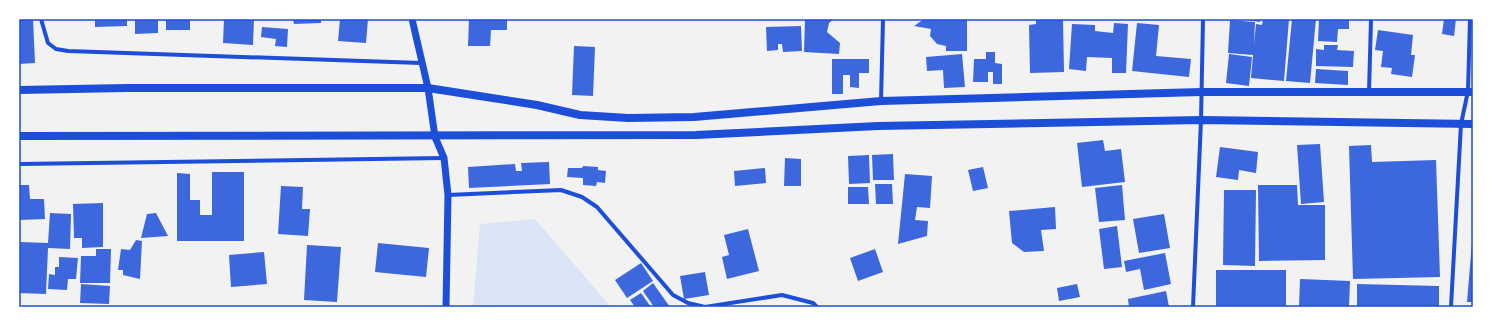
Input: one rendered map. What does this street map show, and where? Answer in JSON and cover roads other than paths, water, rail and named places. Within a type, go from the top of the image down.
[{"type":"main road","points":[[19,90],[126,88],[428,88],[537,105],[580,114],[628,118],[694,117],[881,101],[1201,92],[1470,92]]},
{"type":"main road","points":[[19,136],[435,137],[696,135],[878,126],[1201,120],[1473,124]]},
{"type":"street","points":[[41,19],[48,43],[56,49],[68,51],[421,63]]},
{"type":"street","points":[[412,19],[428,88],[435,137],[444,158],[448,195],[446,307]]},
{"type":"street","points":[[881,101],[883,19]]},
{"type":"street","points":[[1193,307],[1201,120],[1203,19]]},
{"type":"street","points":[[1369,92],[1371,19]]},
{"type":"street","points":[[1451,307],[1461,124],[1470,92],[1470,19]]},
{"type":"street","points":[[19,164],[444,158]]},
{"type":"street","points":[[448,195],[561,190],[582,197],[597,207],[673,295],[688,303],[705,307],[782,295],[813,303],[817,307]]}]
